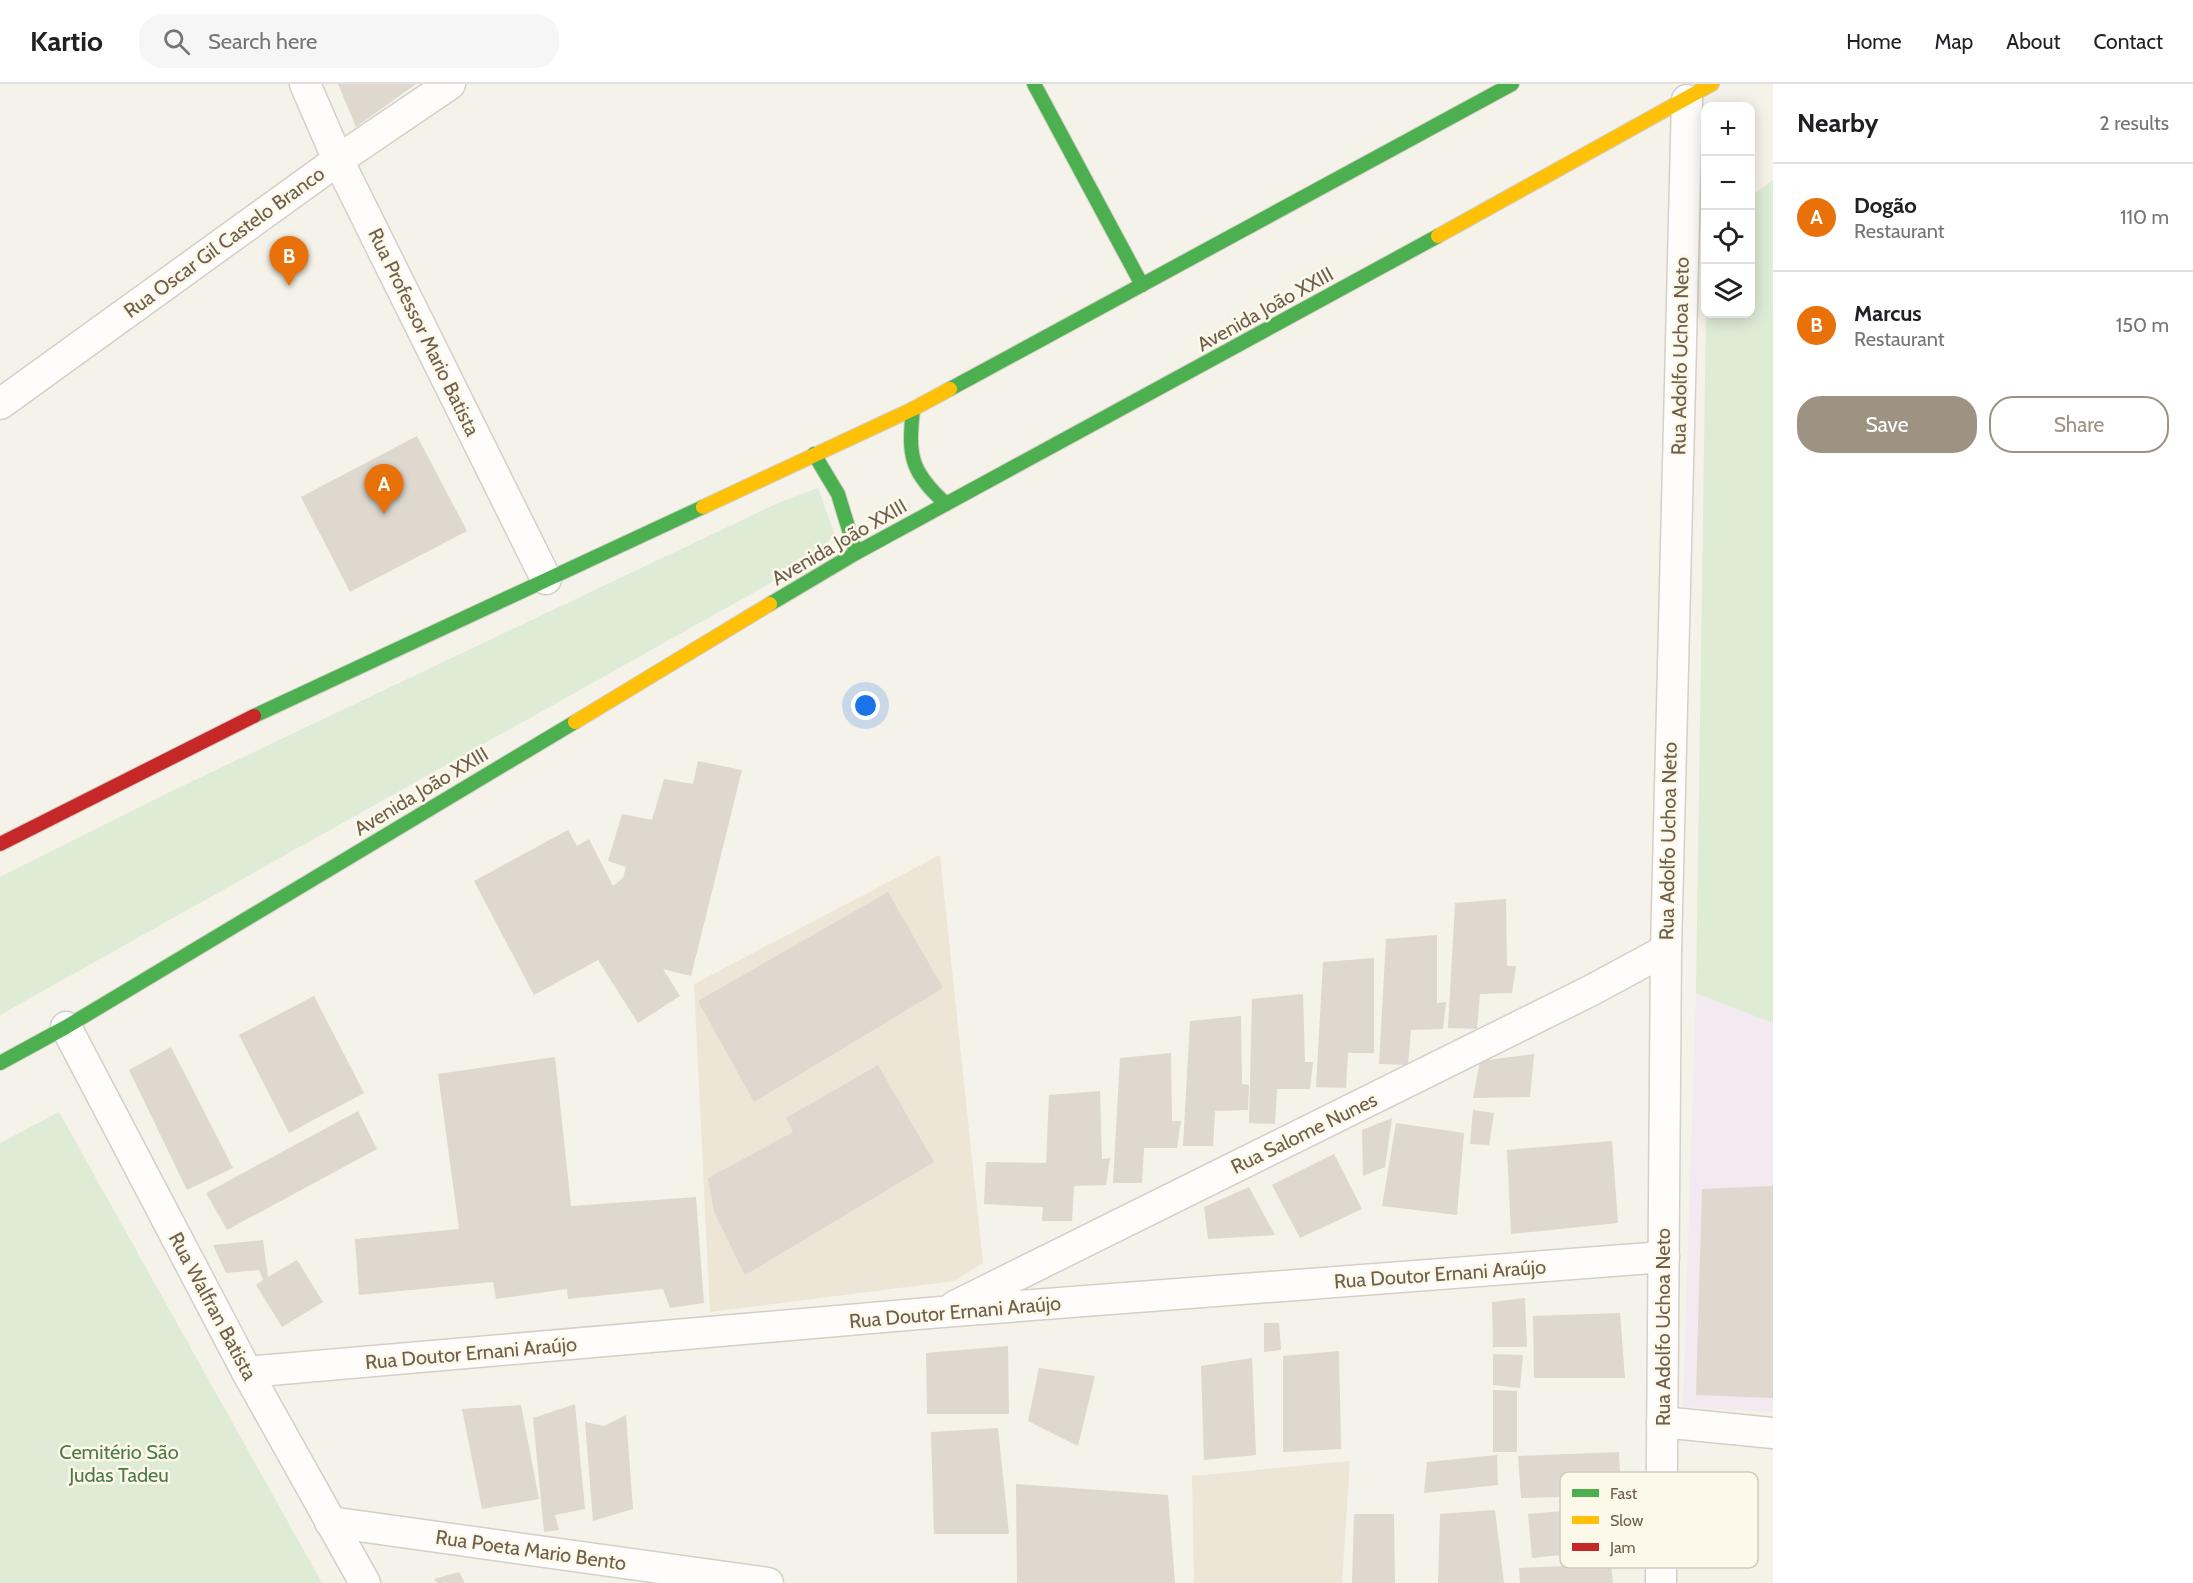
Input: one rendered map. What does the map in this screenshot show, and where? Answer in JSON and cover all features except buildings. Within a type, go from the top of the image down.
[{"type":"main road","points":[[1034,84],[1142,285]]},
{"type":"main road","points":[[0,844],[222,731],[913,409],[1512,84]]},
{"type":"main road","name":"Avenida João XXIII","points":[[0,1063],[66,1027],[856,552],[1687,100],[1712,84]]},
{"type":"main road","points":[[913,409],[909,454],[911,464],[929,490],[946,504]]},
{"type":"main road","points":[[814,454],[838,494],[856,552]]},
{"type":"street","name":"Rua Professor Mario Batista","points":[[305,84],[338,160],[546,579]]},
{"type":"street","name":"Rua Oscar Gil Castelo Branco","points":[[0,404],[338,160],[450,84]]},
{"type":"street","name":"Rua Adolfo Uchoa Neto","points":[[1662,1472],[1666,950],[1687,100]]},
{"type":"street","name":"Rua Salome Nunes","points":[[941,1312],[1590,991],[1666,950]]},
{"type":"street","name":"Rua Walfran Batista","points":[[66,1027],[247,1372],[365,1583]]},
{"type":"street","name":"Rua Doutor Ernani Araújo","points":[[247,1372],[941,1312],[1664,1257]]},
{"type":"street","points":[[1662,1422],[1773,1433]]},
{"type":"street","name":"Rua Poeta Mario Bento","points":[[330,1522],[768,1583]]},
{"type":"street","name":"Rua Adolfo Uchoa Neto","points":[[1661,1568],[1661,1583]]},
{"type":"shaded area","points":[[940,855],[983,1263],[954,1281],[710,1312],[694,984]]},
{"type":"shaded area","points":[[1696,993],[1773,1023],[1773,1412],[1683,1407]]},
{"type":"shaded area","points":[[1350,1461],[1342,1583],[1194,1583],[1192,1476]]},
{"type":"green space","points":[[1773,180],[1773,1023],[1696,993],[1706,318],[1755,318],[1755,193]]},
{"type":"green space","points":[[818,488],[835,535],[801,566],[0,1015],[0,877],[174,790],[776,504]]},
{"type":"green space","name":"Cemitério São Judas Tadeu","points":[[59,1112],[322,1583],[0,1583],[0,1143]]},
{"type":"traffic: fast","points":[[1034,84],[1142,285]]},
{"type":"traffic: fast","points":[[950,389],[1512,84]]},
{"type":"traffic: fast","points":[[770,604],[856,553],[1438,236]]},
{"type":"traffic: fast","points":[[913,409],[911,439],[914,462],[925,482],[946,504]]},
{"type":"traffic: fast","points":[[814,454],[838,494],[856,553]]},
{"type":"traffic: fast","points":[[254,716],[703,507]]},
{"type":"traffic: fast","points":[[0,1063],[66,1027],[575,722]]},
{"type":"traffic: slow","points":[[1438,236],[1712,84]]},
{"type":"traffic: slow","points":[[703,507],[913,409],[950,389]]},
{"type":"traffic: slow","points":[[575,722],[770,604]]},
{"type":"traffic: jam","points":[[0,844],[254,716]]},
{"type":"place","name":"Marcus","points":[[289,286]]},
{"type":"place","name":"Dogão","points":[[384,514]]}]
